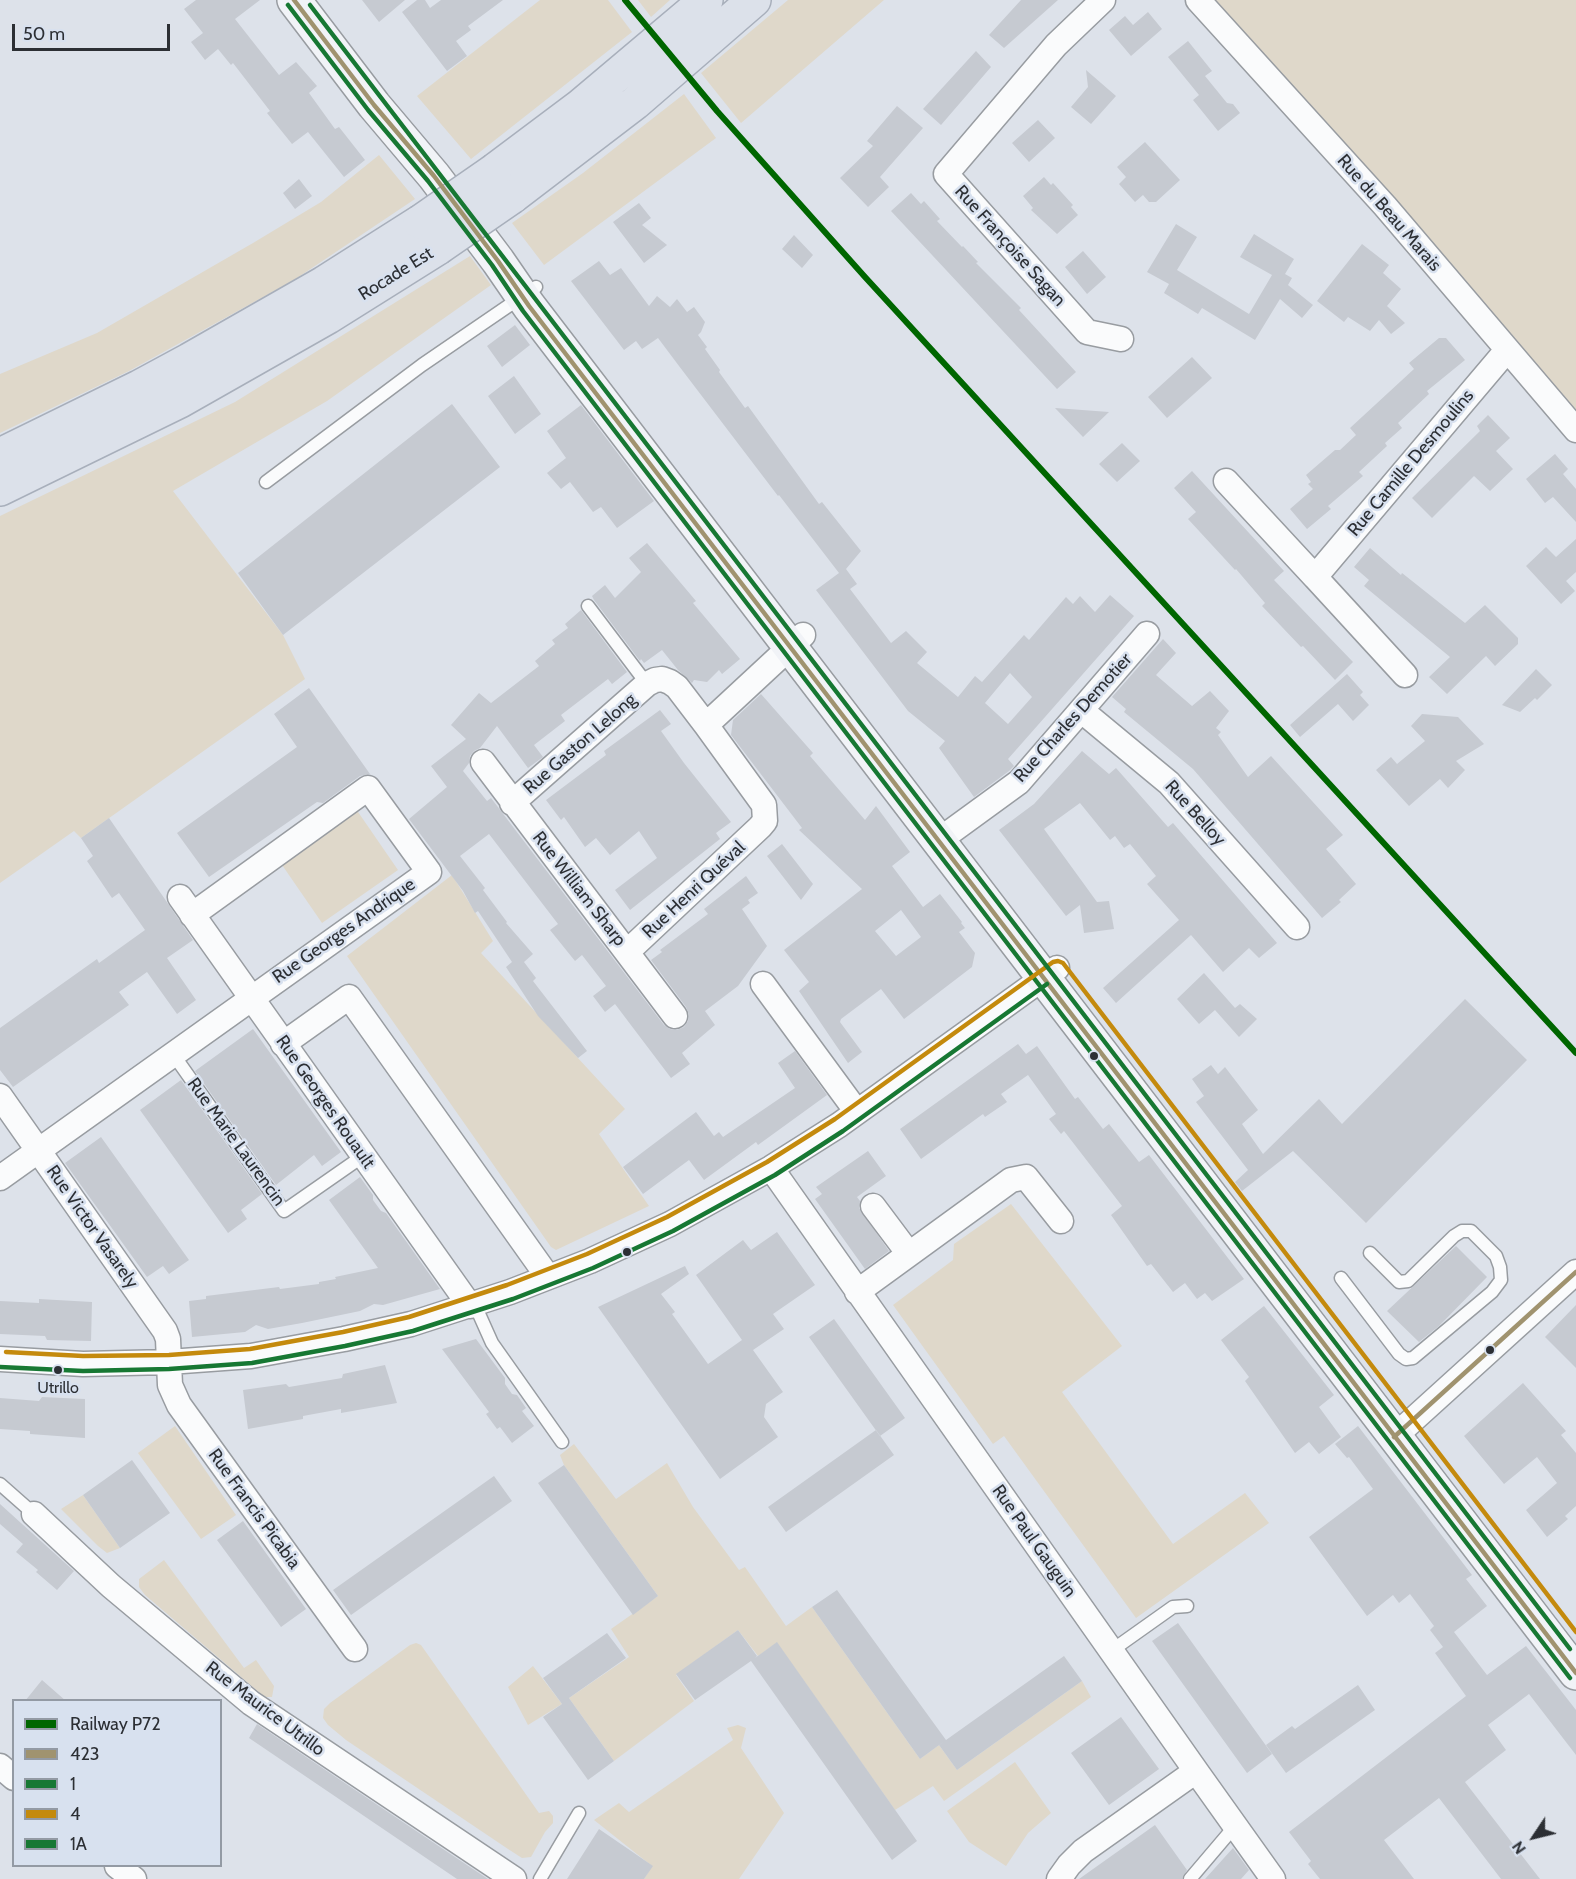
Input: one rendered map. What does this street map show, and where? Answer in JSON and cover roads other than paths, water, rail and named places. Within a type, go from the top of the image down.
[{"type":"highway","name":"Rocade Est","points":[[0,455],[139,387],[324,283],[512,197],[635,103],[754,0]]},
{"type":"highway","name":"Rocade Est","points":[[0,489],[189,396],[328,317],[429,235],[495,170],[613,79],[697,7]]},
{"type":"main road","points":[[294,0],[374,105],[529,291]]},
{"type":"main road","points":[[316,0],[529,291],[1400,1431],[1576,1673]]},
{"type":"main road","points":[[1400,1431],[1576,1644]]},
{"type":"street","name":"Rue Françoise Sagan","points":[[1103,0],[1056,45],[946,174],[1087,332],[1121,339]]},
{"type":"street","name":"Rue du Beau Marais","points":[[1198,0],[1385,206],[1576,430]]},
{"type":"street","name":"Rue Camille Desmoulins","points":[[1315,577],[1507,350]]},
{"type":"street","points":[[1226,481],[1405,675]]},
{"type":"street","name":"Rue Charles Demotier","points":[[945,836],[1019,782],[1147,634]]},
{"type":"street","points":[[647,684],[662,679],[670,682],[706,725],[797,642]]},
{"type":"street","name":"Rue Gaston Lelong","points":[[512,803],[647,684]]},
{"type":"street","name":"Rue Belloy","points":[[1082,711],[1169,783],[1297,927]]},
{"type":"street","name":"Rue Henri Quéval","points":[[627,952],[765,821],[764,805],[706,725]]},
{"type":"street","name":"Rue William Sharp","points":[[483,762],[675,1016]]},
{"type":"street","name":"Rue Georges Andrique","points":[[0,1178],[429,872],[368,788],[264,863],[186,906]]},
{"type":"street","name":"Rue Georges Rouault","points":[[186,906],[472,1305]]},
{"type":"street","points":[[0,1359],[83,1364],[169,1362],[251,1356],[411,1324],[472,1305],[548,1277],[670,1224],[771,1168],[857,1112],[1050,973]]},
{"type":"street","points":[[763,984],[857,1112]]},
{"type":"street","points":[[283,1044],[349,997],[548,1277]]},
{"type":"street","name":"Rue Victor Vasarely","points":[[0,1096],[160,1323],[168,1339],[169,1362]]},
{"type":"street","name":"Rue Paul Gauguin","points":[[771,1168],[1273,1879]]},
{"type":"street","points":[[857,1292],[1011,1180],[1026,1177],[1061,1221]]},
{"type":"street","points":[[873,1206],[909,1254]]},
{"type":"street","points":[[1400,1431],[1576,1272]]},
{"type":"street","name":"Rue Francis Picabia","points":[[169,1362],[170,1385],[179,1405],[355,1649]]},
{"type":"street","name":"Rue Maurice Utrillo","points":[[34,1514],[111,1586],[251,1703],[514,1879]]},
{"type":"street","points":[[0,1766],[12,1776]]},
{"type":"street","points":[[1059,1879],[1083,1851],[1196,1771]]},
{"type":"street","points":[[118,1867],[134,1879]]},
{"type":"lane","points":[[266,482],[422,365],[529,291]]},
{"type":"lane","points":[[588,606],[647,684]]},
{"type":"lane","name":"Rue Marie Laurencin","points":[[173,1054],[284,1211],[363,1156]]},
{"type":"lane","points":[[1341,1278],[1399,1354],[1406,1359],[1413,1358],[1492,1292],[1501,1280],[1496,1256],[1472,1231],[1462,1231],[1454,1236],[1407,1281],[1399,1282],[1370,1253]]},
{"type":"lane","points":[[472,1305],[492,1343],[562,1442]]},
{"type":"lane","points":[[0,1484],[34,1514]]},
{"type":"lane","points":[[1112,1651],[1173,1607],[1187,1606]]},
{"type":"lane","points":[[540,1879],[579,1813]]},
{"type":"lane","points":[[1190,1879],[1235,1826]]},
{"type":"rail line","name":"P72","points":[[625,0],[717,111],[865,277],[1576,1053]]},
{"type":"place","name":"Utrillo","points":[[58,1370]]}]
